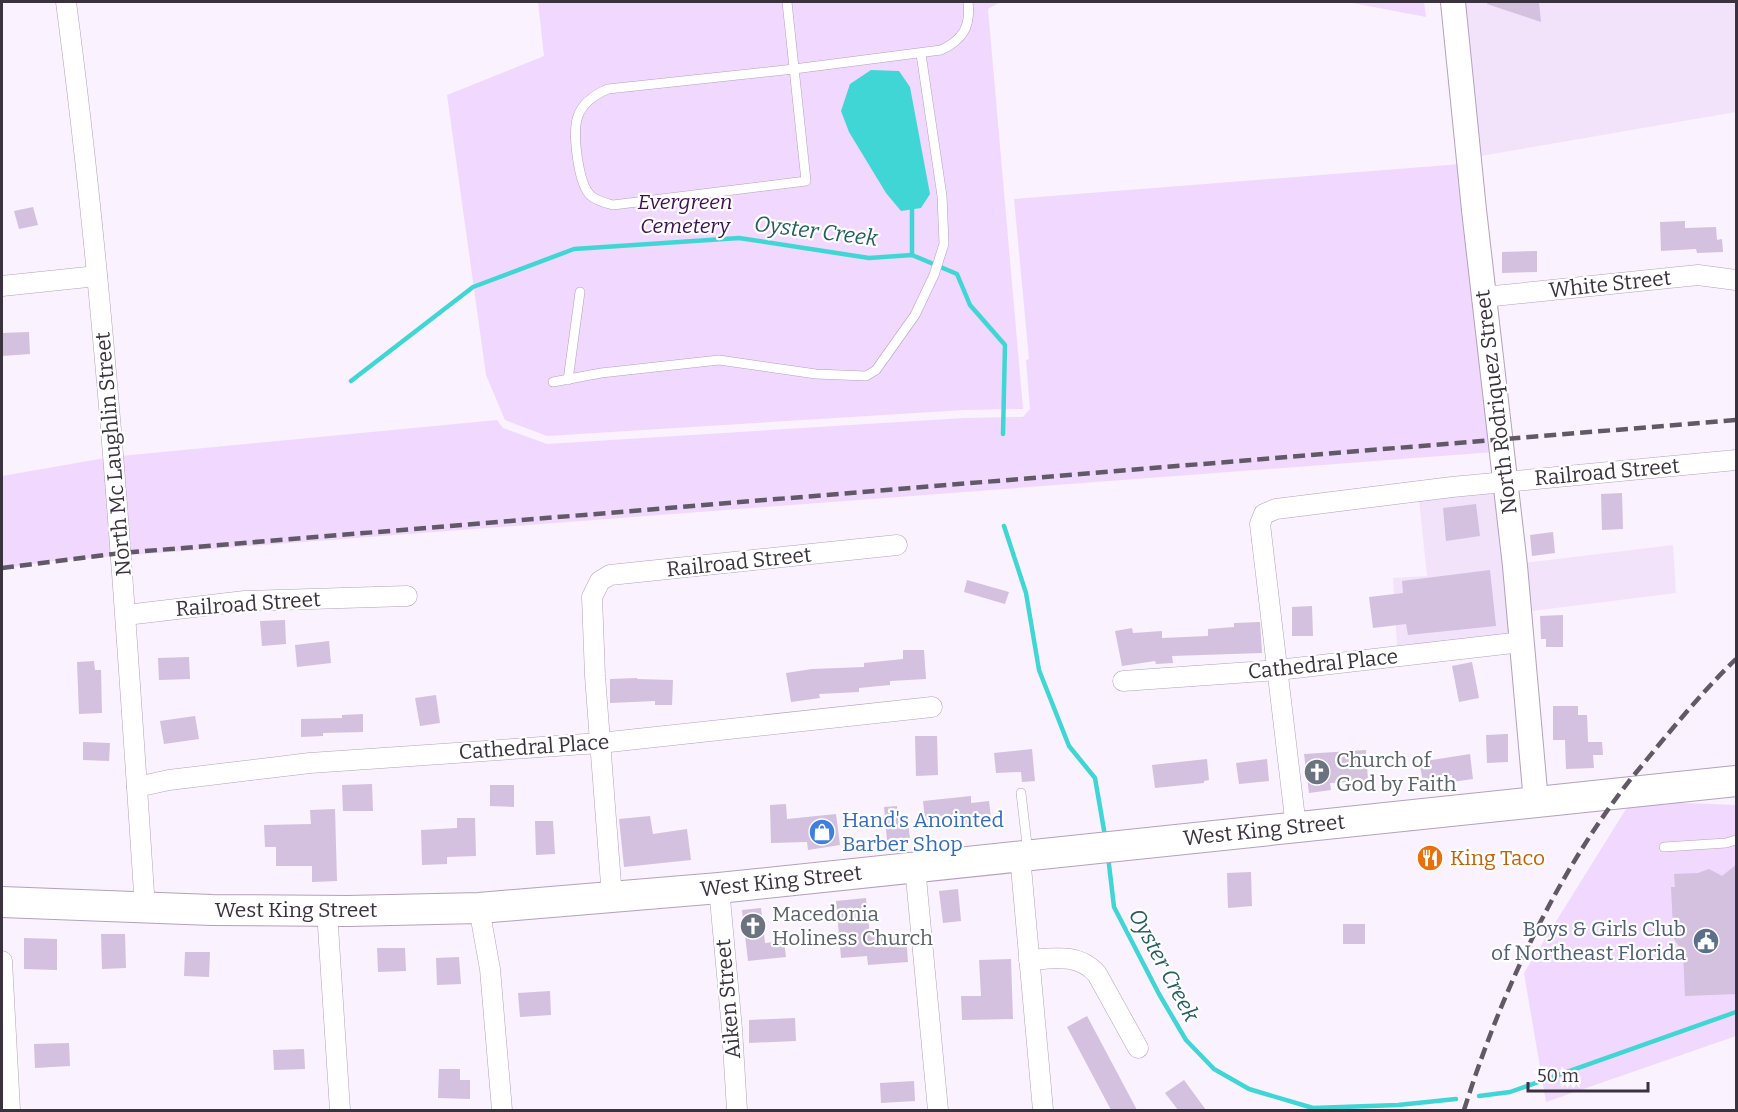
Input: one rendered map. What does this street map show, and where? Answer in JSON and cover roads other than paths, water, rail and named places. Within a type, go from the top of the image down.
[{"type":"main road","name":"West King Street","points":[[2,902],[145,908],[327,911],[479,908],[719,888],[1737,780]]},
{"type":"street","name":"North Mc Laughlin Street","points":[[66,2],[97,276],[126,615],[145,908]]},
{"type":"street","name":"North Rodriquez Street","points":[[1453,2],[1522,642],[1536,802]]},
{"type":"street","name":"White Street","points":[[1484,297],[1698,275],[1737,280]]},
{"type":"street","points":[[2,286],[97,276]]},
{"type":"street","name":"Railroad Street","points":[[1278,670],[1260,524],[1264,514],[1276,509],[1505,482],[1737,460]]},
{"type":"street","name":"Railroad Street","points":[[600,743],[592,597],[600,581],[610,575],[897,545]]},
{"type":"street","name":"Railroad Street","points":[[126,615],[245,601],[407,596]]},
{"type":"street","name":"Cathedral Place","points":[[1123,681],[1278,670],[1522,642]]},
{"type":"street","points":[[1278,670],[1296,827]]},
{"type":"street","name":"Cathedral Place","points":[[137,787],[180,779],[310,764],[600,743],[932,707]]},
{"type":"street","points":[[600,743],[610,846],[612,897]]},
{"type":"street","points":[[1024,855],[1029,960],[1042,1110]]},
{"type":"street","points":[[915,867],[938,1110]]},
{"type":"street","name":"Aiken Street","points":[[719,888],[737,1110]]},
{"type":"street","points":[[479,908],[490,969],[502,1110]]},
{"type":"street","points":[[327,911],[340,1110]]},
{"type":"street","points":[[1029,960],[1063,957],[1079,960],[1089,965],[1097,974],[1138,1048]]},
{"type":"street","points":[[2,961],[4,1069],[10,1110]]},
{"type":"lane","points":[[787,2],[794,69],[806,181],[613,204],[601,202],[591,196],[585,187],[578,162],[575,138],[578,116],[585,104],[597,94],[616,88],[794,69],[941,50],[953,45],[963,36],[967,23],[968,2]]},
{"type":"lane","points":[[553,382],[601,373],[718,360],[816,374],[866,376],[876,370],[915,315],[934,275],[944,244],[942,196],[921,54]]},
{"type":"lane","points":[[568,380],[580,292]]},
{"type":"lane","points":[[1021,793],[1024,855]]},
{"type":"lane","points":[[1664,847],[1726,843],[1737,840]]},
{"type":"water","points":[[871,70],[899,71],[910,87],[930,194],[921,208],[901,211],[886,193],[849,132],[841,111],[850,84]]},
{"type":"waterway","points":[[912,209],[912,255]]},
{"type":"waterway","name":"Oyster Creek","points":[[351,381],[473,287],[574,249],[739,238],[869,258],[912,255],[957,274],[970,305],[1005,345],[1003,434]]},
{"type":"waterway","name":"Oyster Creek","points":[[1004,526],[1026,593],[1039,670],[1069,746],[1095,778],[1105,836]]},
{"type":"waterway","name":"Oyster Creek","points":[[1108,856],[1114,907],[1159,994],[1186,1040],[1214,1069],[1249,1089],[1313,1108],[1398,1105],[1456,1099]]},
{"type":"waterway","name":"Oyster Creek","points":[[1479,1096],[1510,1092],[1736,1012]]},
{"type":"railway","points":[[2,568],[122,553],[1736,420]]},
{"type":"railway","points":[[1464,1110],[1510,986],[1549,905],[1571,867],[1629,781],[1695,702],[1736,659]]},
{"type":"place","name":"Church of God by Faith","points":[[1317,772]]},
{"type":"place","name":"Hand's Anointed Barber Shop","points":[[822,832]]},
{"type":"place","name":"King Taco","points":[[1430,858]]},
{"type":"place","name":"Macedonia Holiness Church","points":[[753,926]]},
{"type":"place","name":"Boys & Girls Club of Northeast Florida","points":[[1706,941]]},
{"type":"park label","name":"Evergreen Cemetery","points":[[685,214]]}]
